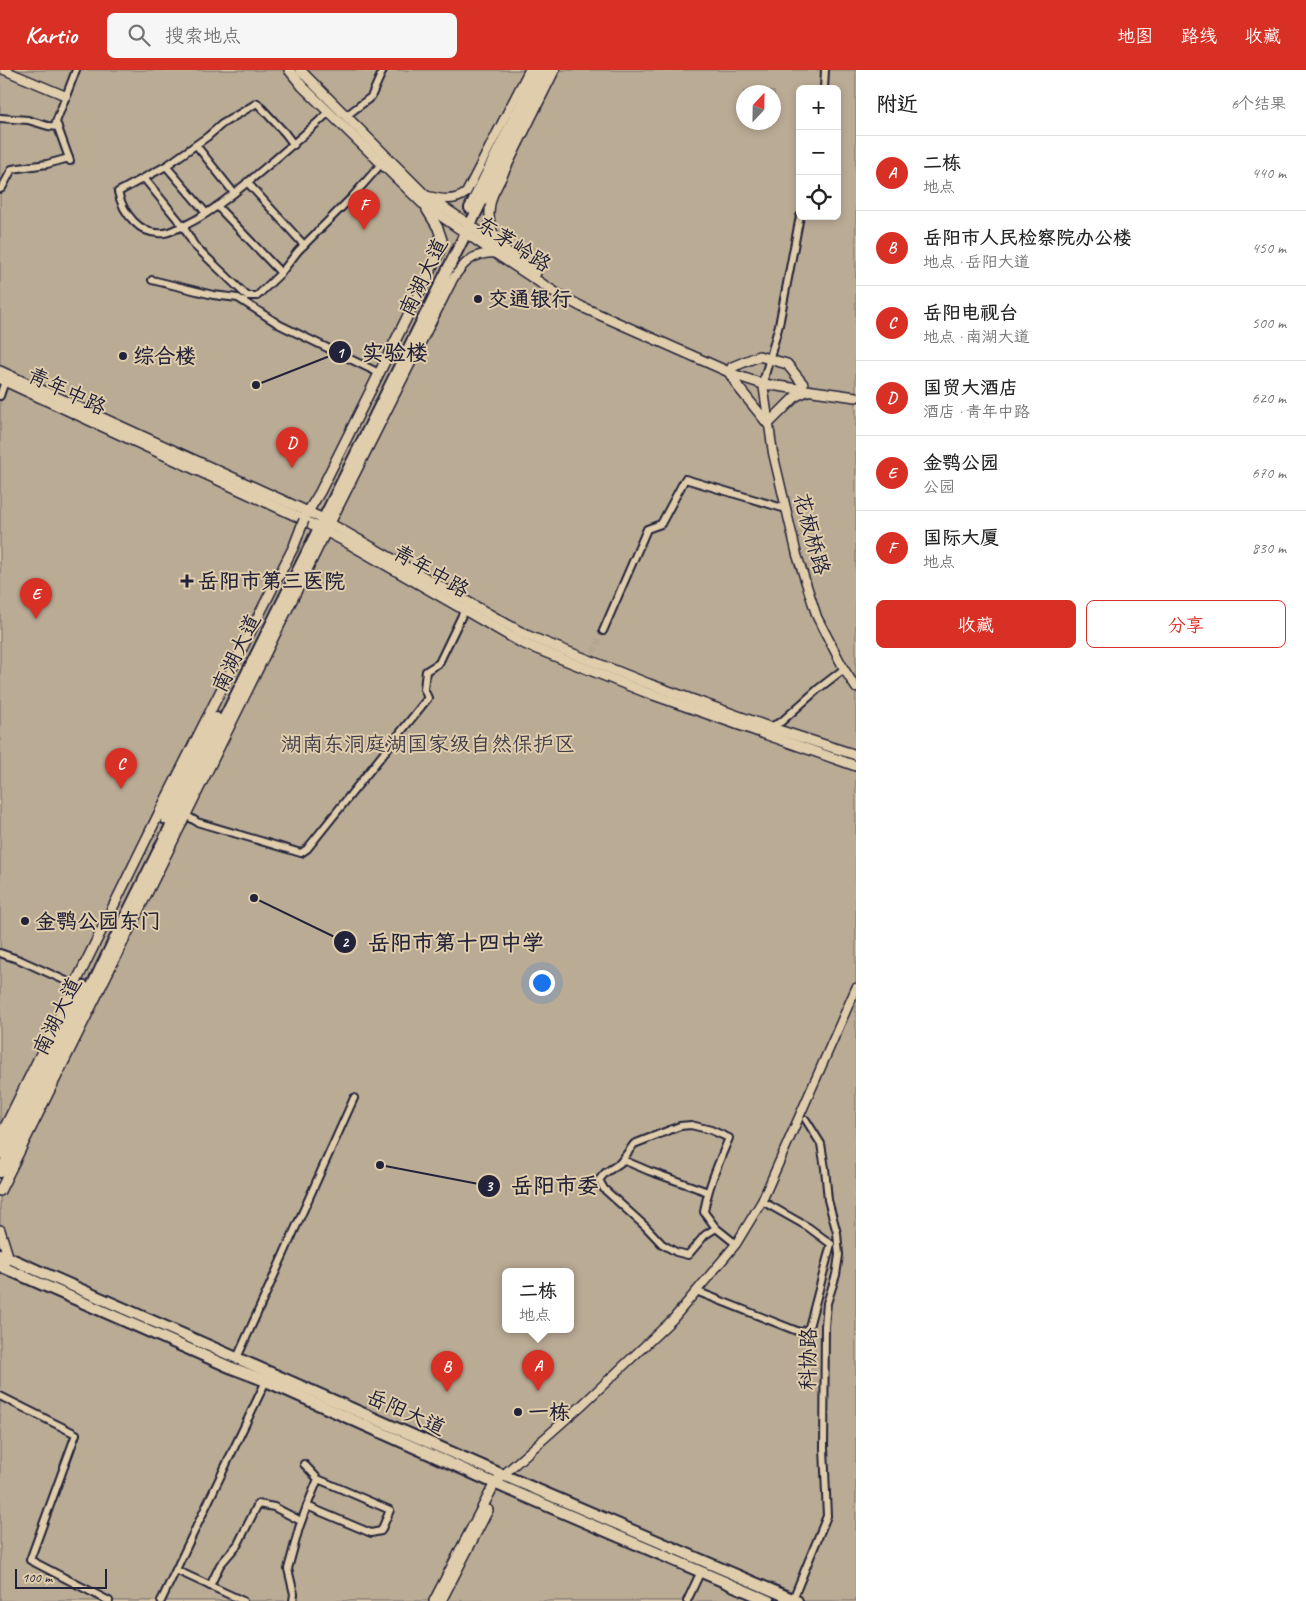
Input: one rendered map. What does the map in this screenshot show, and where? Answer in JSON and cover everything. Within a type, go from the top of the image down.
[{"type":"main road","name":"东茅岭路","points":[[289,70],[302,86],[382,163],[424,199],[465,227],[508,253],[558,289],[584,303],[730,369]]},
{"type":"main road","name":"东茅岭路","points":[[300,70],[424,199]]},
{"type":"main road","name":"南湖大道","points":[[465,227],[538,70]]},
{"type":"main road","name":"南湖大道","points":[[0,1154],[316,522],[465,227],[547,70]]},
{"type":"main road","points":[[0,1137],[166,799],[294,546],[316,522],[320,492],[440,253],[442,240],[424,199]]},
{"type":"main road","name":"东茅岭路","points":[[465,227],[495,253],[556,293],[582,307],[764,382],[806,387]]},
{"type":"main road","points":[[0,1191],[186,815],[316,522],[451,282]]},
{"type":"main road","points":[[856,391],[806,387],[768,424],[739,388],[730,369],[759,356],[787,364],[806,387],[856,396]]},
{"type":"main road","name":"青年中路","points":[[3,377],[316,522],[466,606],[526,635],[649,684],[769,727],[856,755]]},
{"type":"main road","name":"青年中路","points":[[3,377],[316,522]]},
{"type":"main road","name":"南湖大道","points":[[0,1172],[34,1107],[316,522]]},
{"type":"main road","name":"青年中路","points":[[466,606],[522,643],[645,692],[856,766]]},
{"type":"main road","points":[[0,1230],[2,1260]]},
{"type":"main road","name":"岳阳大道","points":[[2,1260],[236,1358],[795,1600]]},
{"type":"main road","name":"岳阳大道","points":[[2,1260],[232,1368],[266,1381],[498,1485],[769,1601]]},
{"type":"main road","points":[[434,1601],[504,1475]]},
{"type":"main road","points":[[441,1601],[498,1485]]},
{"type":"street","points":[[4,70],[66,96]]},
{"type":"street","points":[[0,189],[12,169],[69,159],[56,122],[76,70]]},
{"type":"street","points":[[346,116],[371,97],[383,70]]},
{"type":"street","points":[[424,199],[454,199],[466,193],[529,70]]},
{"type":"street","points":[[508,253],[498,242],[490,223],[489,206],[555,70]]},
{"type":"street","points":[[824,85],[825,70]]},
{"type":"street","points":[[294,145],[257,103],[222,124],[166,166],[118,192],[121,205],[132,221],[149,232],[165,233],[183,226],[217,206],[234,193],[294,145],[329,112]]},
{"type":"street","points":[[0,118],[28,120],[58,127]]},
{"type":"street","points":[[196,145],[234,193]]},
{"type":"street","points":[[144,178],[183,226],[194,245],[247,296],[257,296],[281,273],[304,245],[352,197],[382,163]]},
{"type":"street","points":[[166,166],[206,213]]},
{"type":"street","points":[[247,182],[304,245]]},
{"type":"street","points":[[217,206],[281,273]]},
{"type":"street","points":[[764,382],[779,325],[799,220]]},
{"type":"street","points":[[451,282],[460,267],[466,262],[483,253],[495,253]]},
{"type":"street","points":[[152,280],[213,295],[238,298],[280,325],[379,373]]},
{"type":"street","points":[[0,396],[3,377]]},
{"type":"street","name":"花板桥路","points":[[764,382],[768,424],[797,555],[817,617],[856,688]]},
{"type":"street","points":[[603,631],[646,529],[661,524],[685,479],[786,509]]},
{"type":"street","points":[[186,815],[197,822],[301,853],[428,698],[424,690],[426,671],[438,663],[466,606]]},
{"type":"street","points":[[769,727],[781,722],[818,688],[844,669]]},
{"type":"street","points":[[0,953],[75,985]]},
{"type":"street","points":[[504,1475],[581,1406],[673,1319],[736,1244],[762,1200],[856,988]]},
{"type":"street","points":[[236,1358],[354,1098]]},
{"type":"street","name":"科协路","points":[[795,1600],[827,1516],[824,1448],[825,1326],[827,1303],[836,1275],[839,1254],[837,1233],[828,1200],[821,1144],[806,1120]]},
{"type":"street","points":[[716,1228],[705,1235],[688,1254],[676,1252],[662,1244],[604,1189],[599,1180],[605,1173],[623,1160],[634,1144],[680,1126],[691,1125],[711,1130],[729,1138],[708,1192],[704,1212],[716,1228],[736,1244]]},
{"type":"street","points":[[623,1160],[708,1192]]},
{"type":"street","points":[[696,1291],[802,1333],[808,1327],[831,1244],[808,1227],[762,1200]]},
{"type":"street","points":[[161,1601],[266,1381]]},
{"type":"street","points":[[0,1396],[76,1434],[30,1560],[109,1601]]},
{"type":"street","points":[[304,1464],[318,1479],[390,1510],[381,1531],[371,1533],[307,1506]]},
{"type":"street","points":[[293,1601],[294,1594],[288,1569],[307,1506],[318,1479]]},
{"type":"street","points":[[210,1586],[220,1565],[238,1544],[258,1504],[274,1507],[302,1521]]},
{"type":"street","points":[[176,1570],[243,1601]]},
{"type":"street","points":[[687,1601],[701,1571]]},
{"type":"green space","name":"湖南东洞庭湖国家级自然保护区","points":[[0,70],[856,70],[856,1601],[0,1601]]},
{"type":"tunnel","points":[[590,661],[603,631]]},
{"type":"place","name":"国际大厦","points":[[364,230]]},
{"type":"place","name":"交通银行","points":[[478,299]]},
{"type":"place","name":"综合楼","points":[[123,356]]},
{"type":"place","name":"实验楼","points":[[256,385]]},
{"type":"place","name":"国贸大酒店","points":[[292,468]]},
{"type":"place","name":"岳阳市第三医院","points":[[187,581]]},
{"type":"place","name":"金鹗公园","points":[[36,619]]},
{"type":"place","name":"岳阳电视台","points":[[121,789]]},
{"type":"place","name":"岳阳市第十四中学","points":[[254,898]]},
{"type":"place","name":"金鹗公园东门","points":[[25,921]]},
{"type":"place","name":"岳阳市委","points":[[380,1165]]},
{"type":"place","name":"二栋","points":[[538,1391]]},
{"type":"place","name":"岳阳市人民检察院办公楼","points":[[447,1392]]},
{"type":"place","name":"一栋","points":[[518,1412]]}]
